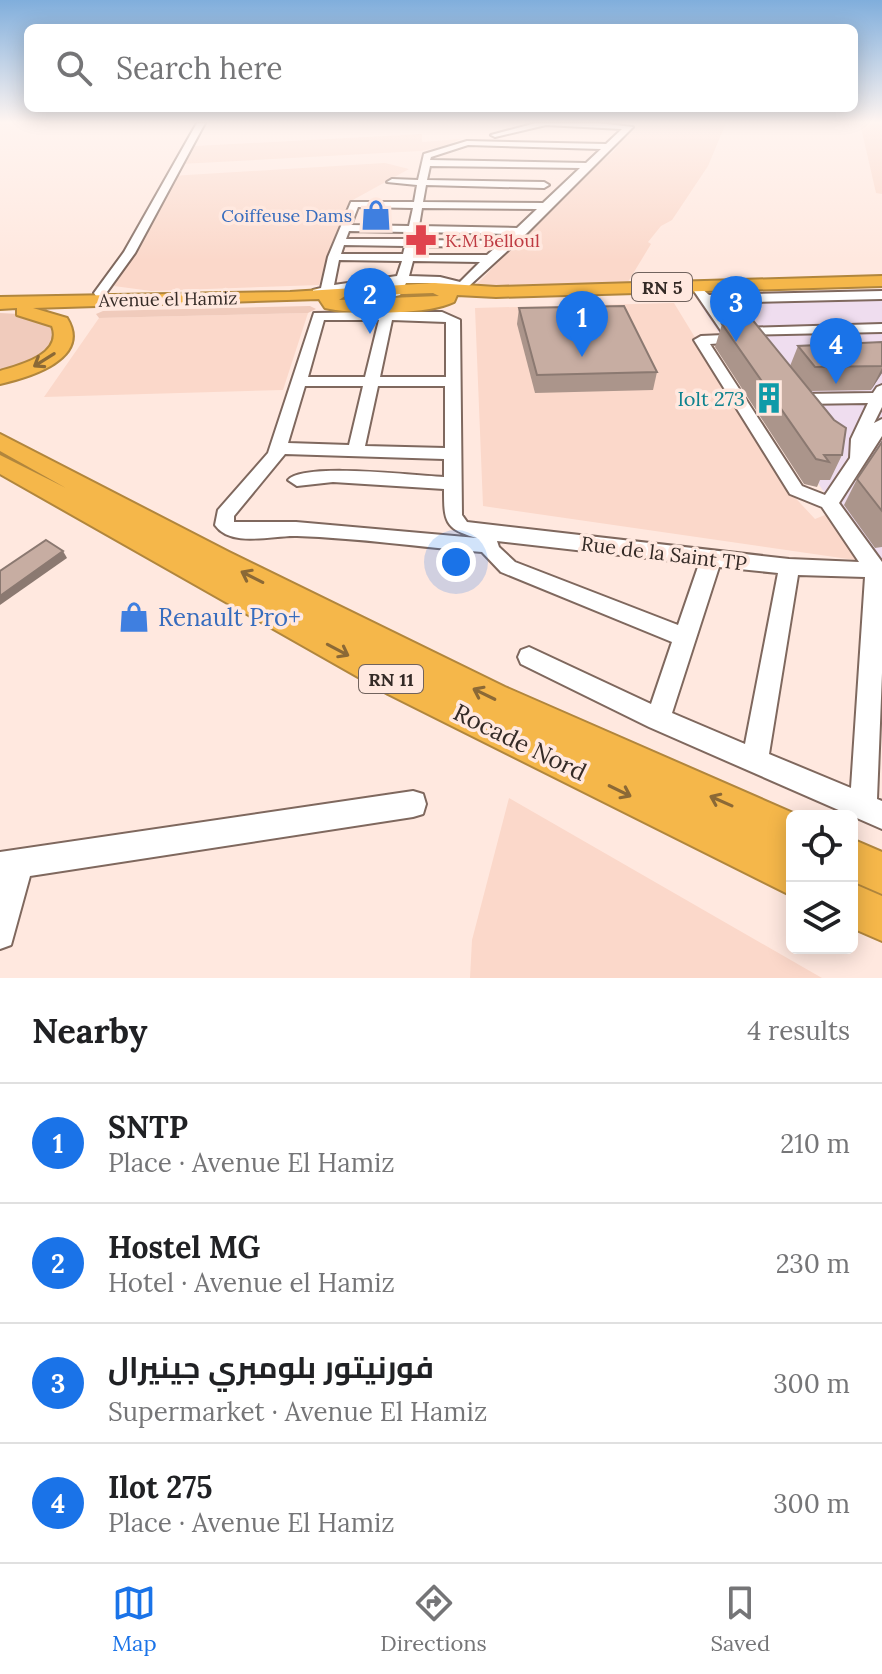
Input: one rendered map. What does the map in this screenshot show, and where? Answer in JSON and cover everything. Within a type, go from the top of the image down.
[{"type":"highway","name":"RN 5","points":[[441,305],[466,289],[882,284]]},
{"type":"highway","name":"RN 5","points":[[441,305],[702,295],[882,284]]},
{"type":"highway","points":[[0,287],[181,298]]},
{"type":"highway","name":"Avenue el Hamiz","points":[[3,307],[181,298],[325,302]]},
{"type":"highway","points":[[3,307],[325,302],[441,305]]},
{"type":"highway","points":[[0,378],[38,364],[54,354],[66,340],[66,331],[60,322],[41,313],[3,307]]},
{"type":"highway","name":"Rocade Nord","points":[[0,441],[219,560],[479,691],[786,830]]},
{"type":"highway","name":"Rocade Nord","points":[[0,463],[400,683],[786,872]]},
{"type":"highway","points":[[858,863],[882,873]]},
{"type":"highway","points":[[858,908],[882,919]]},
{"type":"street","points":[[100,293],[129,253],[176,169]]},
{"type":"street","points":[[356,450],[391,304],[408,258],[424,180],[436,169]]},
{"type":"street","points":[[377,192],[465,169]]},
{"type":"street","points":[[497,169],[424,180],[350,215],[334,257],[325,302],[276,454],[225,515],[228,528],[487,539],[498,561],[508,567],[687,638]]},
{"type":"street","points":[[424,180],[522,169]]},
{"type":"street","points":[[525,169],[560,195]]},
{"type":"street","points":[[391,304],[446,281],[466,289],[587,169]]},
{"type":"street","points":[[392,182],[532,174],[580,175]]},
{"type":"street","points":[[424,180],[544,185]]},
{"type":"street","points":[[424,180],[560,195]]},
{"type":"street","points":[[424,180],[548,206]]},
{"type":"street","points":[[424,180],[536,218]]},
{"type":"street","points":[[345,228],[523,231]]},
{"type":"street","points":[[340,242],[509,244]]},
{"type":"street","points":[[334,257],[493,259]]},
{"type":"street","points":[[702,295],[774,303],[882,295]]},
{"type":"street","points":[[529,657],[658,719],[872,810],[879,570],[829,503],[796,490],[701,340],[733,339],[702,295]]},
{"type":"street","points":[[297,480],[333,476],[454,484],[454,322],[441,305],[391,304]]},
{"type":"street","points":[[729,332],[794,325],[882,328]]},
{"type":"street","points":[[748,332],[764,352]]},
{"type":"street","points":[[298,381],[454,382]]},
{"type":"street","points":[[816,419],[796,393],[881,395],[829,503]]},
{"type":"street","points":[[856,451],[882,424]]},
{"type":"street","points":[[277,448],[454,454]]},
{"type":"street","points":[[856,451],[882,466]]},
{"type":"street","name":"Rue de la Saint TP","points":[[454,484],[453,516],[461,527],[487,539],[789,567],[879,570]]},
{"type":"street","points":[[658,719],[711,559]]},
{"type":"street","points":[[755,761],[789,567]]},
{"type":"street","points":[[0,934],[9,864],[413,804]]},
{"type":"shaded area","points":[[292,169],[409,169],[351,201],[319,285],[151,291],[114,286],[171,176]]},
{"type":"shaded area","points":[[592,169],[706,169],[672,220],[661,226],[648,242],[651,244],[628,282],[475,286]]},
{"type":"shaded area","points":[[870,169],[882,169],[882,194],[876,193]]},
{"type":"shaded area","points":[[882,298],[882,568],[876,571],[700,304]]},
{"type":"shaded area","points":[[674,303],[788,490],[815,519],[825,515],[862,561],[483,506],[475,308]]},
{"type":"shaded area","points":[[310,306],[316,309],[308,313],[99,318],[96,314],[103,311]]},
{"type":"shaded area","points":[[0,313],[19,314],[61,328],[50,353],[0,375]]},
{"type":"shaded area","points":[[308,313],[283,390],[44,397],[99,318]]},
{"type":"shaded area","points":[[509,798],[822,978],[470,978],[472,940]]},
{"type":"building","points":[[624,306],[657,372],[537,375],[519,308]]},
{"type":"building","points":[[751,318],[834,420],[846,428],[842,455],[824,455],[829,462],[816,459],[722,324],[746,322]]},
{"type":"building","points":[[882,342],[882,366],[815,367],[798,346]]},
{"type":"building","points":[[882,442],[882,511],[857,479]]},
{"type":"building","points":[[46,540],[63,551],[0,596],[0,571]]},
{"type":"place","name":"Coiffeuse Dams","points":[[376,215]]},
{"type":"place","name":"K.M Belloul","points":[[421,240]]},
{"type":"place","name":"Hostel MG","points":[[370,334]]},
{"type":"place","name":"فورنيتور بلومبري جينيرال","points":[[736,342]]},
{"type":"place","name":"SNTP","points":[[582,357]]},
{"type":"place","name":"Ilot 275","points":[[836,384]]},
{"type":"place","name":"Iolt 273","points":[[769,398]]},
{"type":"place","name":"Renault Pro+","points":[[134,617]]}]
